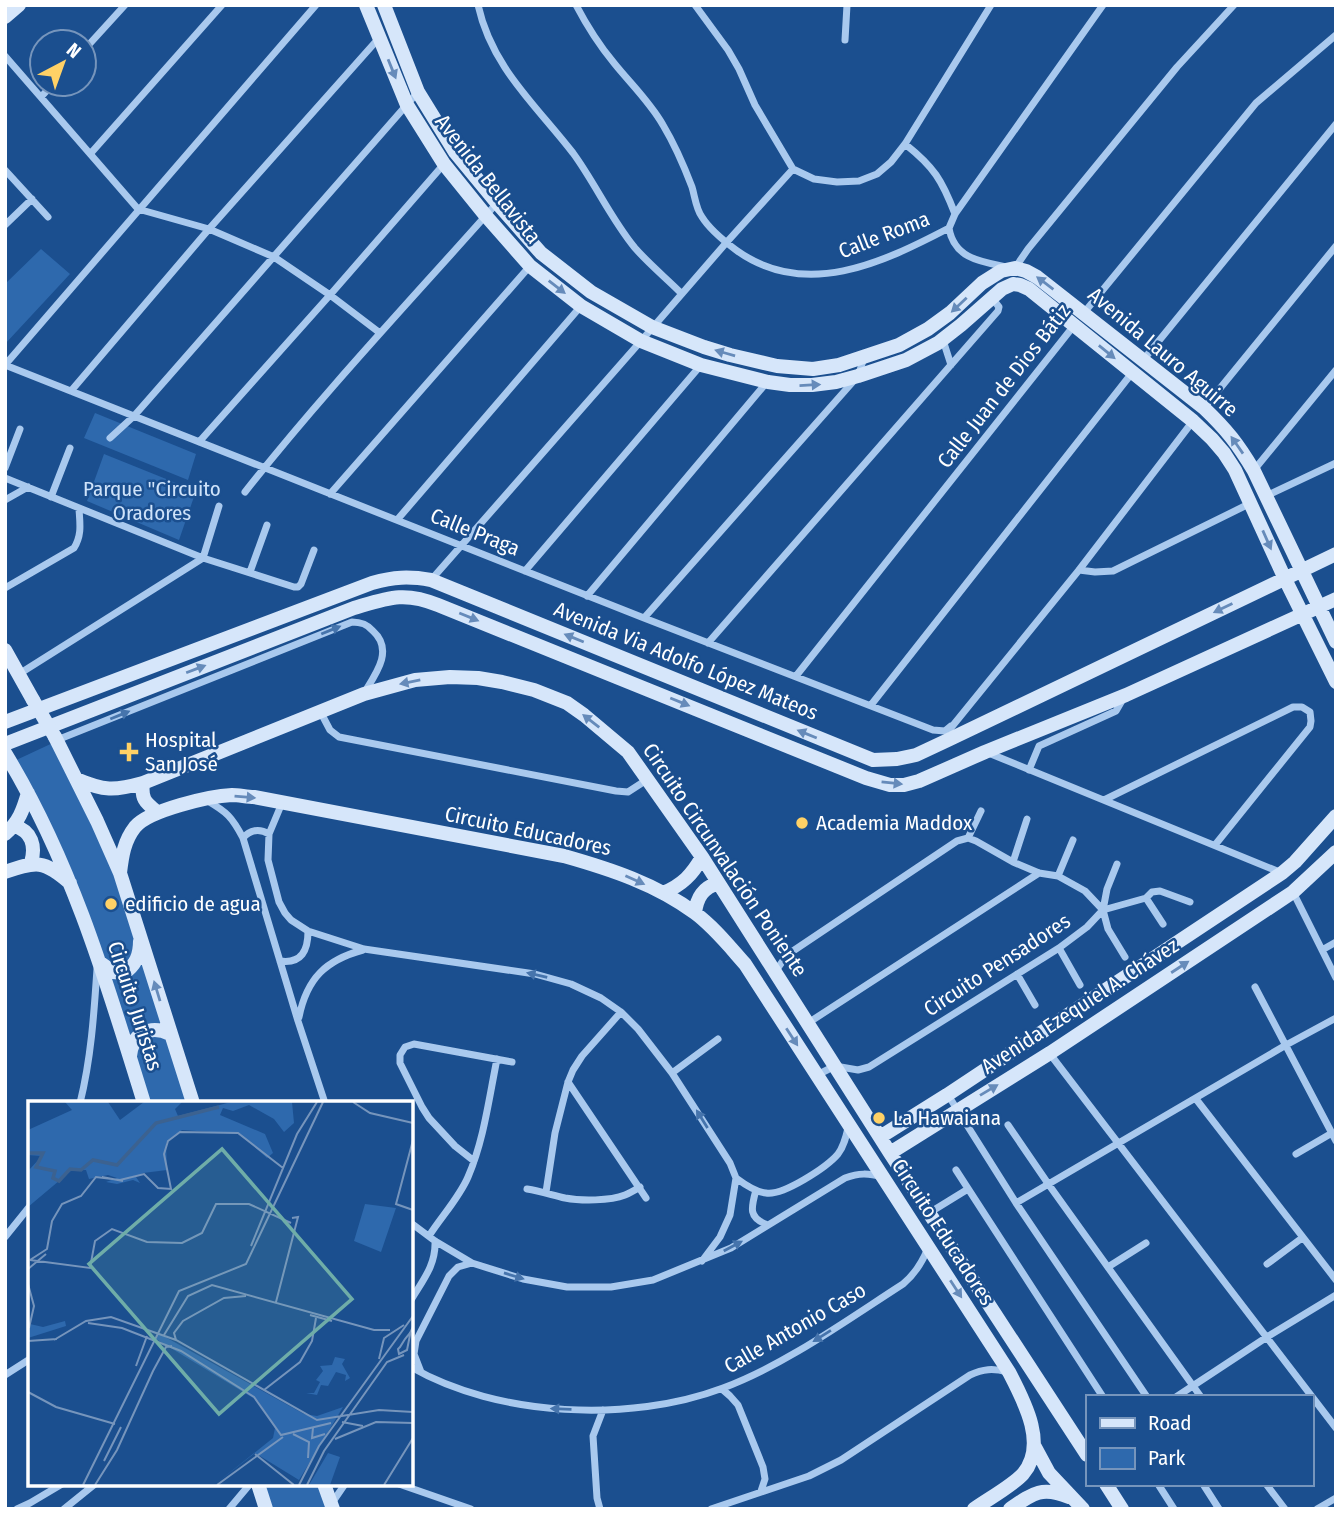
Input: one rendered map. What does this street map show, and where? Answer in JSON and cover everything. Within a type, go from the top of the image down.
[{"type":"main road","points":[[5,17],[19,5]]},
{"type":"main road","name":"Avenida Bellavista","points":[[366,5],[407,105],[444,164],[486,216],[530,266],[581,306],[641,341],[701,365],[768,382],[790,385],[836,382],[906,360],[943,339],[1002,289],[1013,284]]},
{"type":"main road","name":"Avenida Bellavista","points":[[384,5],[418,92],[455,152],[497,203],[541,253],[591,292],[652,327],[704,347],[777,366],[813,369],[839,365],[899,345],[928,329],[988,278],[1000,271],[1014,268]]},
{"type":"main road","name":"Avenida Lauro Aguirre","points":[[1014,268],[1037,277],[1144,359],[1223,426],[1238,444],[1254,471],[1336,642]]},
{"type":"main road","name":"Avenida Lauro Aguirre","points":[[1013,284],[1029,289],[1193,421],[1224,453],[1235,470],[1336,682]]},
{"type":"main road","name":"Avenida Via Adolfo López Mateos","points":[[5,722],[372,583],[401,576],[431,580],[873,760],[897,759],[916,755],[943,735],[1336,554]]},
{"type":"main road","name":"Avenida Via Adolfo López Mateos","points":[[7,755],[354,608],[405,596],[438,604],[866,778],[890,785],[904,785],[1126,695],[1336,599]]},
{"type":"main road","points":[[5,650],[56,738],[120,873],[192,1101]]},
{"type":"main road","name":"Circuito Circunvalación Poniente","points":[[76,779],[110,789],[126,788],[364,694],[415,680],[478,678],[534,690],[566,703],[628,752],[648,779],[702,857],[890,1153],[1086,1454]]},
{"type":"main road","name":"Circuito Juristas","points":[[7,755],[51,837],[71,884],[143,1101]]},
{"type":"main road","points":[[143,783],[144,799],[156,812]]},
{"type":"main road","points":[[10,830],[20,817],[28,793]]},
{"type":"main road","name":"Circuito Educadores","points":[[120,873],[124,847],[136,826],[145,818],[156,812],[231,795],[282,802],[564,856],[612,870],[663,893],[695,913],[745,964],[929,1247],[1009,1372],[1029,1417],[1035,1447],[1049,1473],[1078,1504]]},
{"type":"main road","name":"Avenida Ezequiel A. Chávez","points":[[880,1137],[1282,873],[1336,816]]},
{"type":"main road","points":[[10,830],[23,830],[31,839],[34,853],[31,863]]},
{"type":"main road","name":"Avenida Ezequiel A. Chávez","points":[[890,1153],[1050,1053],[1293,892],[1336,852]]},
{"type":"main road","points":[[663,893],[687,879],[702,857]]},
{"type":"main road","points":[[5,872],[31,863],[42,865],[52,869],[71,884]]},
{"type":"main road","points":[[695,913],[696,902],[701,893],[718,883]]},
{"type":"main road","points":[[98,961],[113,972],[124,973],[138,956],[141,936]]},
{"type":"main road","points":[[130,1056],[134,1041],[145,1031],[154,1029],[170,1034]]},
{"type":"main road","points":[[1029,1417],[1041,1407],[1056,1409]]},
{"type":"main road","points":[[974,1509],[1024,1473],[1035,1447]]},
{"type":"main road","points":[[1024,1473],[1034,1481],[1036,1492]]},
{"type":"main road","points":[[259,1486],[266,1509]]},
{"type":"main road","points":[[325,1486],[332,1506]]},
{"type":"main road","points":[[1105,1509],[1110,1504],[1109,1489]]},
{"type":"main road","points":[[1109,1489],[1122,1509]]},
{"type":"main road","points":[[1010,1509],[1036,1492],[1047,1491],[1058,1492],[1078,1504]]},
{"type":"street","points":[[98,35],[125,5]]},
{"type":"street","points":[[91,153],[222,5]]},
{"type":"street","points":[[5,365],[316,5]]},
{"type":"street","points":[[478,5],[498,59],[516,85],[575,156],[636,248],[681,293]]},
{"type":"street","name":"Calle Roma","points":[[576,5],[589,30],[661,121],[683,163],[700,215],[706,223],[726,243],[748,259],[771,269],[797,275],[824,275],[850,270],[892,255],[950,228],[956,214],[1103,5]]},
{"type":"street","points":[[695,5],[728,50],[755,105],[793,169],[814,179],[837,182],[859,181],[877,174],[891,162],[905,144],[990,5]]},
{"type":"street","points":[[845,40],[847,5]]},
{"type":"street","points":[[1013,284],[1014,268],[1037,238],[1177,67],[1234,5]]},
{"type":"street","name":"Calle Juan de Dios Bátiz","points":[[796,676],[1084,313],[1256,103],[1336,35]]},
{"type":"street","points":[[71,391],[209,229],[379,37]]},
{"type":"street","points":[[5,56],[28,82]]},
{"type":"street","points":[[110,438],[134,416],[418,92]]},
{"type":"street","points":[[42,98],[138,209],[209,229],[274,257],[380,333]]},
{"type":"street","points":[[1144,359],[1336,124]]},
{"type":"street","points":[[905,144],[935,172],[945,187],[956,214]]},
{"type":"street","points":[[199,442],[444,164]]},
{"type":"street","points":[[431,580],[793,169]]},
{"type":"street","points":[[5,170],[48,217]]},
{"type":"street","points":[[5,225],[32,199]]},
{"type":"street","points":[[245,492],[380,333],[497,203]]},
{"type":"street","name":"Avenida Lauro Aguirre","points":[[950,228],[956,245],[972,259],[1014,268]]},
{"type":"street","points":[[1204,408],[1336,246]]},
{"type":"street","points":[[330,494],[530,266]]},
{"type":"street","points":[[708,643],[998,311],[999,307],[992,298]]},
{"type":"street","points":[[397,520],[581,306]]},
{"type":"street","points":[[943,339],[951,365]]},
{"type":"street","points":[[644,618],[858,376],[864,358]]},
{"type":"street","name":"Calle Praga","points":[[5,365],[943,735]]},
{"type":"street","points":[[525,571],[701,365]]},
{"type":"street","points":[[1254,471],[1335,372]]},
{"type":"street","points":[[871,705],[1132,373]]},
{"type":"street","points":[[587,596],[768,382]]},
{"type":"street","points":[[943,735],[1079,570],[1193,421]]},
{"type":"street","points":[[5,468],[20,429]]},
{"type":"street","points":[[51,497],[70,448]]},
{"type":"street","points":[[1266,496],[1336,463]]},
{"type":"street","points":[[5,478],[203,558],[298,587],[302,584],[314,550]]},
{"type":"street","points":[[5,500],[28,487]]},
{"type":"street","points":[[1079,570],[1113,570],[1251,503]]},
{"type":"street","points":[[19,674],[203,558],[219,506]]},
{"type":"street","points":[[5,588],[74,548],[81,530],[79,509]]},
{"type":"street","points":[[250,572],[267,525]]},
{"type":"street","points":[[56,738],[352,622],[365,624],[370,628],[383,648],[382,662],[364,694]]},
{"type":"street","points":[[1029,770],[1038,746],[1116,710],[1126,695]]},
{"type":"street","points":[[1104,800],[1293,707],[1302,707],[1310,712],[1310,727],[1215,845]]},
{"type":"street","points":[[321,713],[330,730],[339,737],[616,791],[628,792],[648,779]]},
{"type":"street","points":[[985,752],[1282,873]]},
{"type":"street","points":[[205,799],[226,811],[243,838],[324,1101]]},
{"type":"street","points":[[282,802],[269,834],[268,860],[279,902],[291,920],[309,931],[364,950],[535,974],[571,984],[601,998],[621,1012],[638,1029],[672,1073],[730,1163],[736,1178],[727,1226],[702,1261]]},
{"type":"street","points":[[775,972],[788,954],[957,841],[968,838],[981,811]]},
{"type":"street","points":[[1013,862],[1027,819]]},
{"type":"street","points":[[243,838],[258,830],[269,834]]},
{"type":"street","name":"Circuito Pensadores","points":[[816,1075],[835,1066],[858,1070],[869,1067],[1059,948],[1087,927],[1103,910],[1085,891],[1058,876],[1039,873],[968,838]]},
{"type":"street","points":[[1058,876],[1073,840]]},
{"type":"street","points":[[1117,864],[1107,889],[1103,910],[1108,929],[1125,957]]},
{"type":"street","points":[[808,1023],[1039,873]]},
{"type":"street","points":[[1103,910],[1146,898],[1152,892],[1160,891],[1190,902]]},
{"type":"street","points":[[1293,892],[1336,978]]},
{"type":"street","points":[[1146,898],[1163,924]]},
{"type":"street","points":[[280,961],[291,962],[298,958],[307,946],[309,931]]},
{"type":"street","points":[[1322,950],[1336,942]]},
{"type":"street","points":[[1059,948],[1080,985]]},
{"type":"street","points":[[298,1021],[302,1000],[312,982],[326,966],[344,955],[364,950]]},
{"type":"street","points":[[81,1101],[93,1030],[98,961]]},
{"type":"street","points":[[1017,974],[1035,1005]]},
{"type":"street","points":[[1255,987],[1336,1141]]},
{"type":"street","points":[[546,1192],[555,1133],[573,1070],[621,1012]]},
{"type":"street","points":[[1016,1203],[1336,1018]]},
{"type":"street","points":[[672,1073],[719,1039]]},
{"type":"street","points":[[474,1161],[455,1146],[429,1118],[401,1063],[400,1055],[405,1046],[414,1044],[512,1062]]},
{"type":"street","points":[[1050,1053],[1311,1395]]},
{"type":"street","points":[[413,1297],[436,1254],[432,1238],[460,1192],[474,1161],[485,1120],[496,1059]]},
{"type":"street","points":[[568,1082],[646,1198]]},
{"type":"street","points":[[947,1095],[1146,1395]]},
{"type":"street","points":[[1196,1099],[1336,1280]]},
{"type":"street","points":[[1008,1125],[1200,1395]]},
{"type":"street","points":[[736,1178],[767,1194],[790,1188],[838,1153],[845,1142],[849,1127]]},
{"type":"street","points":[[1296,1154],[1332,1133]]},
{"type":"street","points":[[957,1170],[1102,1395]]},
{"type":"street","points":[[413,1224],[472,1263],[523,1279],[567,1287],[611,1287],[653,1280],[732,1248],[845,1178],[869,1173],[882,1177]]},
{"type":"street","points":[[527,1189],[578,1200],[614,1198],[639,1187]]},
{"type":"street","points":[[929,1213],[968,1189]]},
{"type":"street","points":[[756,1190],[752,1203],[754,1217],[768,1225]]},
{"type":"street","points":[[5,1237],[28,1208]]},
{"type":"street","points":[[1267,1264],[1302,1238]]},
{"type":"street","points":[[1108,1267],[1146,1243]]},
{"type":"street","name":"Calle Antonio Caso","points":[[413,1368],[462,1390],[499,1401],[550,1409],[641,1408],[680,1400],[722,1389],[807,1345],[913,1276],[929,1247]]},
{"type":"street","points":[[421,1373],[414,1354],[416,1341],[449,1276],[458,1267],[472,1263]]},
{"type":"street","points":[[1179,1395],[1267,1336],[1336,1296]]},
{"type":"street","points":[[5,1375],[28,1360]]},
{"type":"street","points":[[711,1509],[809,1476],[841,1460],[970,1375],[996,1369],[1009,1372]]},
{"type":"street","points":[[722,1389],[738,1405],[763,1467],[765,1479],[761,1492]]},
{"type":"street","points":[[1313,1397],[1336,1428]]},
{"type":"street","points":[[600,1509],[593,1436],[603,1410]]},
{"type":"street","points":[[17,1509],[59,1486]]},
{"type":"street","points":[[64,1509],[92,1486]]},
{"type":"street","points":[[229,1509],[248,1486]]},
{"type":"street","points":[[332,1506],[344,1486]]},
{"type":"street","points":[[405,1486],[471,1509]]},
{"type":"street","points":[[1159,1486],[1174,1509]]},
{"type":"street","points":[[1204,1486],[1219,1509]]},
{"type":"street","points":[[1268,1486],[1285,1509]]},
{"type":"street","points":[[1318,1509],[1336,1498]]},
{"type":"green space","points":[[41,249],[70,274],[5,344],[5,284]]},
{"type":"green space","points":[[95,413],[196,454],[188,480],[84,438]]},
{"type":"green space","name":"Parque \"Circuito Oradores","points":[[104,454],[196,491],[179,540],[87,501]]},
{"type":"green space","points":[[57,741],[97,821],[194,1101],[148,1101],[135,1059],[12,762]]},
{"type":"green space","points":[[266,1486],[329,1486],[335,1509],[272,1509]]},
{"type":"place","name":"Hospital San José","points":[[129,752]]},
{"type":"place","name":"Academia Maddox","points":[[802,823]]},
{"type":"place","name":"edificio de agua","points":[[111,904]]},
{"type":"place","name":"La Hawaiana","points":[[879,1118]]}]
